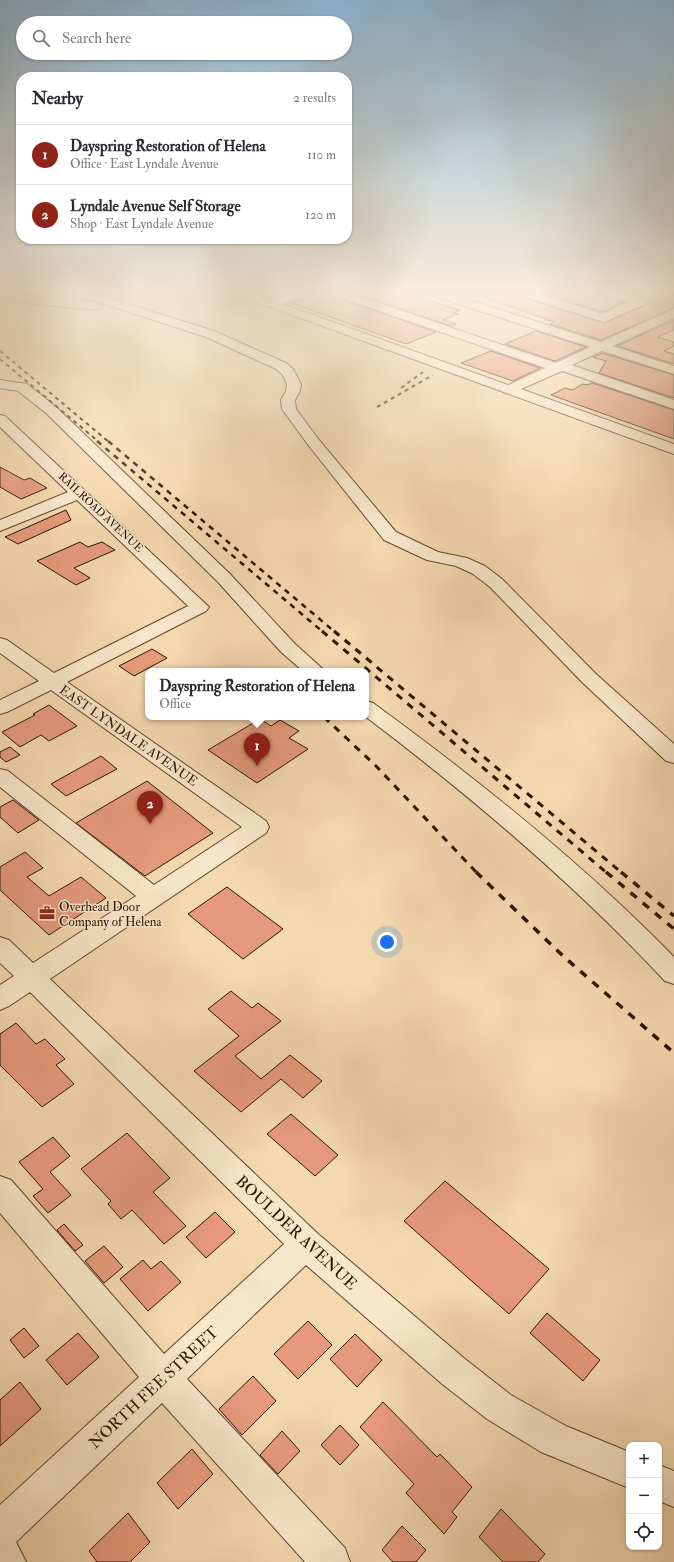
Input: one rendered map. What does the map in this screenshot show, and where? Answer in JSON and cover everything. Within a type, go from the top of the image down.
[{"type":"street","points":[[279,365],[288,372],[294,384],[293,391],[288,400],[289,409],[314,443],[390,536],[433,556],[461,562],[479,570],[518,604],[589,678],[674,756]]},
{"type":"street","points":[[439,365],[674,449]]},
{"type":"street","points":[[554,365],[674,405]]},
{"type":"street","points":[[508,390],[564,365]]},
{"type":"street","points":[[658,365],[674,370]]},
{"type":"street","points":[[0,384],[22,387],[51,410],[127,482],[224,578],[288,648],[311,668]]},
{"type":"street","name":"RAILROAD AVENUE","points":[[0,419],[200,607],[53,681]]},
{"type":"street","points":[[0,526],[80,493]]},
{"type":"street","name":"EAST LYNDALE AVENUE","points":[[0,644],[258,827],[153,897]]},
{"type":"street","points":[[0,708],[53,681]]},
{"type":"street","points":[[369,709],[423,749],[506,815],[612,912],[650,948],[674,974]]},
{"type":"street","points":[[0,776],[153,897],[0,999]]},
{"type":"street","name":"BOULDER AVENUE","points":[[0,947],[306,1244],[453,1371],[500,1407],[554,1439],[626,1469]]},
{"type":"street","points":[[0,1190],[163,1378],[330,1562]]},
{"type":"street","name":"NORTH FEE STREET","points":[[0,1531],[306,1244]]},
{"type":"street","points":[[662,1484],[674,1489]]},
{"type":"street","points":[[0,1552],[7,1562]]},
{"type":"building","points":[[466,365],[531,365],[540,368],[513,381]]},
{"type":"building","points":[[604,365],[641,365],[674,375],[674,398],[599,373]]},
{"type":"building","points":[[592,383],[674,410],[674,439],[551,395],[565,388],[572,390],[583,384],[587,385]]},
{"type":"building","points":[[0,467],[24,480],[30,478],[47,488],[21,499],[0,487]]},
{"type":"building","points":[[66,510],[71,520],[18,544],[5,537]]},
{"type":"building","points":[[80,542],[88,547],[102,542],[115,550],[74,568],[90,578],[76,585],[37,561]]},
{"type":"building","points":[[152,649],[167,658],[149,668],[145,668],[145,670],[134,676],[119,666]]},
{"type":"building","points":[[49,705],[77,726],[49,741],[41,735],[20,747],[2,732],[35,715],[33,714]]},
{"type":"building","points":[[258,720],[262,720],[271,726],[280,720],[299,731],[289,738],[308,749],[257,783],[208,750]]},
{"type":"building","points":[[10,747],[20,755],[6,762],[0,757],[0,752]]},
{"type":"building","points":[[101,756],[117,769],[66,796],[51,784]]},
{"type":"building","points":[[147,781],[213,833],[145,876],[76,823]]},
{"type":"building","points":[[13,800],[39,820],[18,833],[0,817],[0,807]]},
{"type":"building","points":[[25,852],[43,868],[27,877],[49,896],[81,877],[106,898],[49,935],[0,890],[0,867]]},
{"type":"building","points":[[227,887],[283,929],[243,959],[188,914]]},
{"type":"building","points":[[231,991],[252,1008],[258,1003],[281,1021],[235,1056],[261,1079],[290,1055],[322,1081],[303,1098],[281,1079],[241,1112],[194,1071],[239,1036],[208,1009]]},
{"type":"building","points":[[16,1023],[36,1044],[45,1039],[65,1059],[56,1065],[74,1084],[42,1107],[0,1065],[0,1034]]},
{"type":"building","points":[[291,1114],[338,1155],[315,1176],[267,1134]]},
{"type":"building","points":[[127,1133],[170,1178],[153,1192],[186,1226],[164,1244],[132,1210],[121,1219],[108,1204],[111,1201],[81,1169]]},
{"type":"building","points":[[53,1137],[70,1156],[50,1172],[71,1195],[48,1213],[33,1196],[43,1189],[19,1162]]},
{"type":"building","points":[[445,1181],[549,1269],[509,1314],[404,1221]]},
{"type":"building","points":[[215,1212],[235,1232],[206,1258],[186,1237]]},
{"type":"building","points":[[64,1224],[83,1245],[75,1251],[57,1230]]},
{"type":"building","points":[[104,1246],[123,1267],[104,1283],[85,1261]]},
{"type":"building","points":[[143,1260],[151,1269],[161,1261],[181,1282],[148,1311],[120,1279]]},
{"type":"building","points":[[547,1313],[600,1360],[583,1381],[530,1333]]},
{"type":"building","points":[[308,1321],[332,1345],[298,1379],[274,1354]]},
{"type":"building","points":[[24,1328],[39,1346],[24,1358],[10,1340]]},
{"type":"building","points":[[78,1333],[99,1357],[67,1385],[46,1360]]},
{"type":"building","points":[[355,1334],[382,1360],[357,1387],[330,1359]]},
{"type":"building","points":[[253,1376],[276,1401],[242,1435],[219,1409]]},
{"type":"building","points":[[20,1382],[41,1409],[0,1446],[0,1400]]},
{"type":"building","points":[[383,1402],[437,1457],[440,1454],[472,1487],[452,1512],[457,1517],[444,1534],[406,1493],[414,1484],[360,1427]]},
{"type":"building","points":[[340,1425],[359,1445],[340,1465],[321,1445]]},
{"type":"building","points":[[282,1431],[300,1451],[278,1474],[260,1455]]},
{"type":"building","points":[[192,1449],[213,1474],[178,1509],[157,1483]]},
{"type":"building","points":[[501,1509],[545,1554],[538,1562],[503,1562],[479,1537]]},
{"type":"building","points":[[128,1513],[150,1542],[130,1562],[97,1562],[89,1551]]},
{"type":"building","points":[[402,1526],[426,1550],[416,1562],[393,1562],[382,1550]]},
{"type":"railway","points":[[7,365],[99,442]]},
{"type":"railway","points":[[17,365],[109,442]]},
{"type":"railway","points":[[401,388],[423,372]]},
{"type":"railway","points":[[377,407],[433,375]]},
{"type":"railway","points":[[97,441],[323,632]]},
{"type":"railway","points":[[108,441],[335,632]]},
{"type":"railway","points":[[322,631],[366,668]]},
{"type":"railway","points":[[334,631],[622,873]]},
{"type":"railway","points":[[369,671],[607,873]]},
{"type":"railway","points":[[327,720],[376,766],[477,873]]},
{"type":"railway","points":[[606,872],[674,929]]},
{"type":"railway","points":[[621,872],[674,916]]},
{"type":"railway","points":[[477,873],[563,956],[674,1053]]},
{"type":"place","name":"Dayspring Restoration of Helena","points":[[257,766]]},
{"type":"place","name":"Lyndale Avenue Self Storage","points":[[150,824]]},
{"type":"place","name":"Overhead Door Company of Helena","points":[[47,913]]}]
